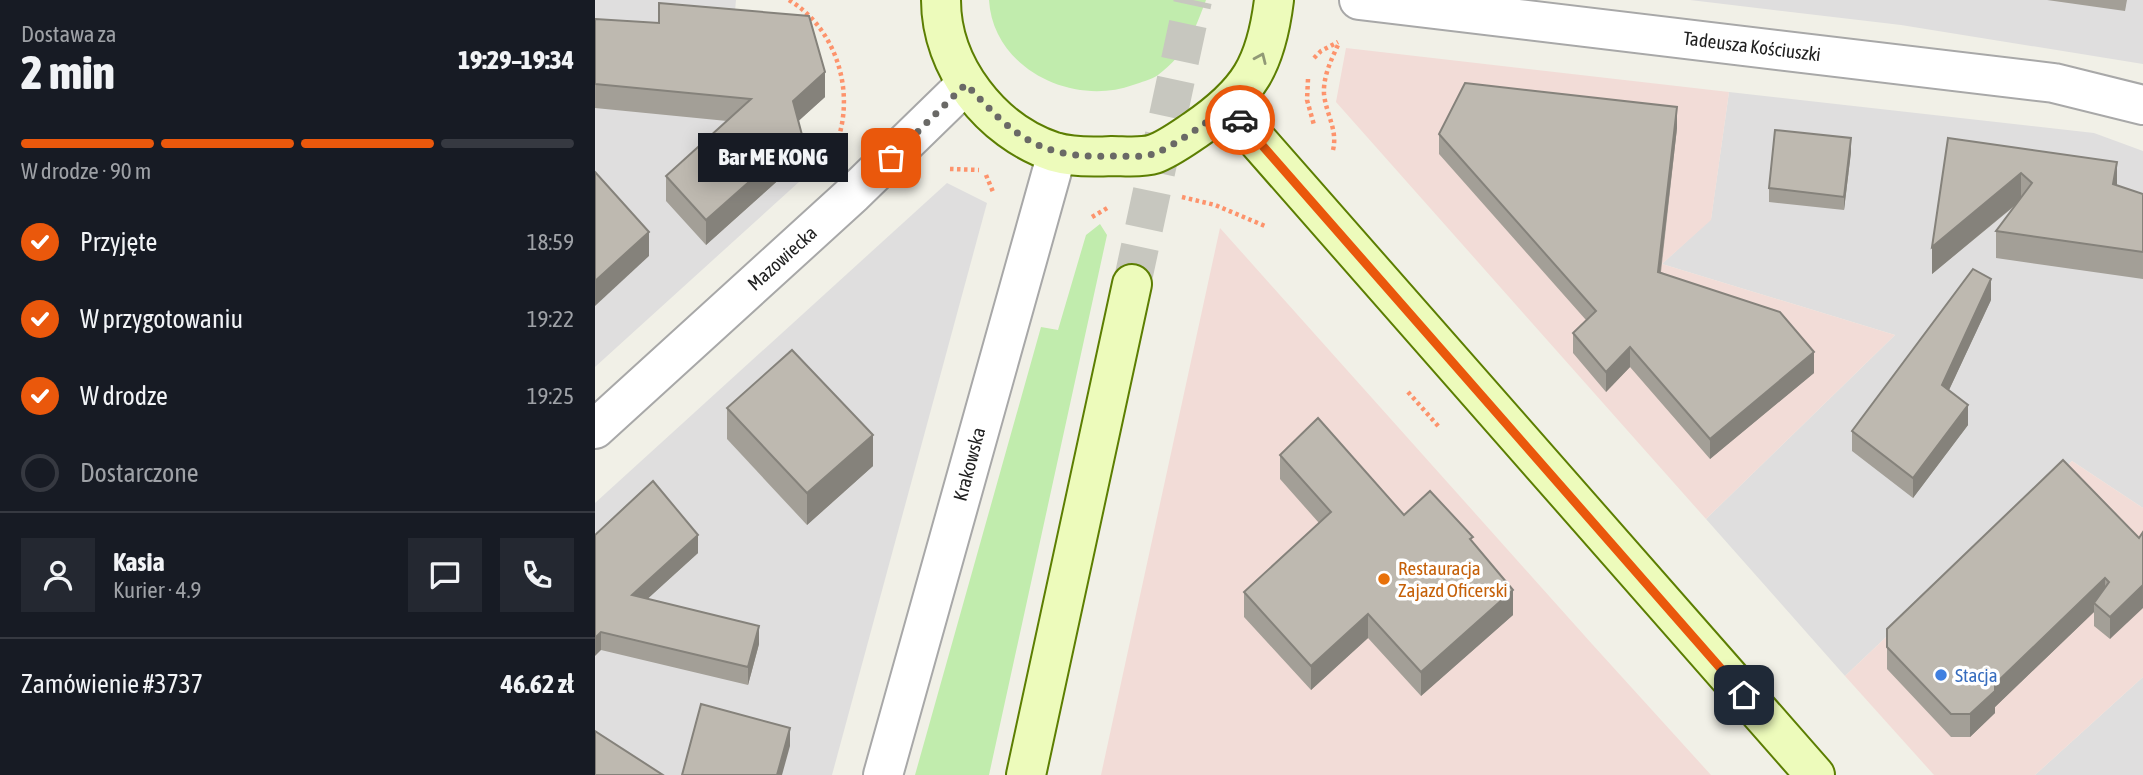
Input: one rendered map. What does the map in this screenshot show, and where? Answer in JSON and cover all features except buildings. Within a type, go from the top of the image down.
[{"type":"street","points":[[941,0],[942,25],[966,84],[1005,127],[1028,142],[1057,153],[1100,157],[1153,155],[1228,107],[1249,83],[1265,50],[1274,0]]},
{"type":"street","name":"Tadeusza Kościuszki","points":[[1352,16],[2054,83],[2143,105]]},
{"type":"street","name":"Mazowiecka","points":[[595,429],[853,194],[966,84]]},
{"type":"street","points":[[1228,107],[1815,775]]},
{"type":"street","name":"Krakowska","points":[[883,775],[1057,153]]},
{"type":"street","points":[[1027,775],[1132,284]]},
{"type":"path","points":[[789,0],[805,9],[824,31],[836,60],[845,100],[844,119],[836,147]]},
{"type":"path","points":[[1331,154],[1336,137],[1324,95],[1326,74],[1352,16]]},
{"type":"path","points":[[946,170],[968,168],[984,173],[991,184],[993,199]]},
{"type":"path","points":[[1172,194],[1215,205],[1251,222],[1263,224]]},
{"type":"path","points":[[1082,226],[1116,204]]},
{"type":"shaded area","points":[[595,0],[736,0],[733,34],[809,40],[825,97],[793,126],[802,159],[821,162],[595,367]]},
{"type":"shaded area","points":[[1690,0],[2143,0],[2143,64],[1901,25]]},
{"type":"shaded area","points":[[1346,48],[1729,92],[1711,220],[1662,264],[1895,335],[1706,519],[1336,102]]},
{"type":"shaded area","points":[[1729,92],[2094,133],[2143,151],[2143,508],[2072,461],[1845,676],[1706,519],[1895,335],[1662,264],[1711,219]]},
{"type":"shaded area","points":[[947,183],[987,203],[832,775],[595,775],[595,503]]},
{"type":"shaded area","points":[[1220,228],[1592,644],[1711,775],[1101,775]]},
{"type":"shaded area","points":[[2072,461],[2143,508],[2143,677],[2035,775],[1934,775],[1845,676]]},
{"type":"shaded area","points":[[2143,677],[2143,775],[2035,775]]},
{"type":"green space","points":[[989,0],[1206,0],[1188,42],[1176,59],[1158,75],[1133,85],[1086,91],[1062,86],[1040,77],[1021,63],[1005,45],[994,24]]},
{"type":"green space","points":[[1100,224],[1107,235],[989,775],[915,775],[1041,327],[1058,330],[1086,235]]},
{"type":"tunnel","points":[[1132,284],[1193,0]]},
{"type":"way so far","points":[[891,158],[966,84],[1005,127],[1028,142],[1057,153],[1100,157],[1153,155],[1228,107],[1240,120]]},
{"type":"place","name":"Bar ME KONG","points":[[891,158]]},
{"type":"place","name":"Restauracja Zajazd Oficerski","points":[[1384,579]]},
{"type":"place","name":"Stacja","points":[[1941,675]]},
{"type":"route","points":[[1240,120],[1744,695]]}]
